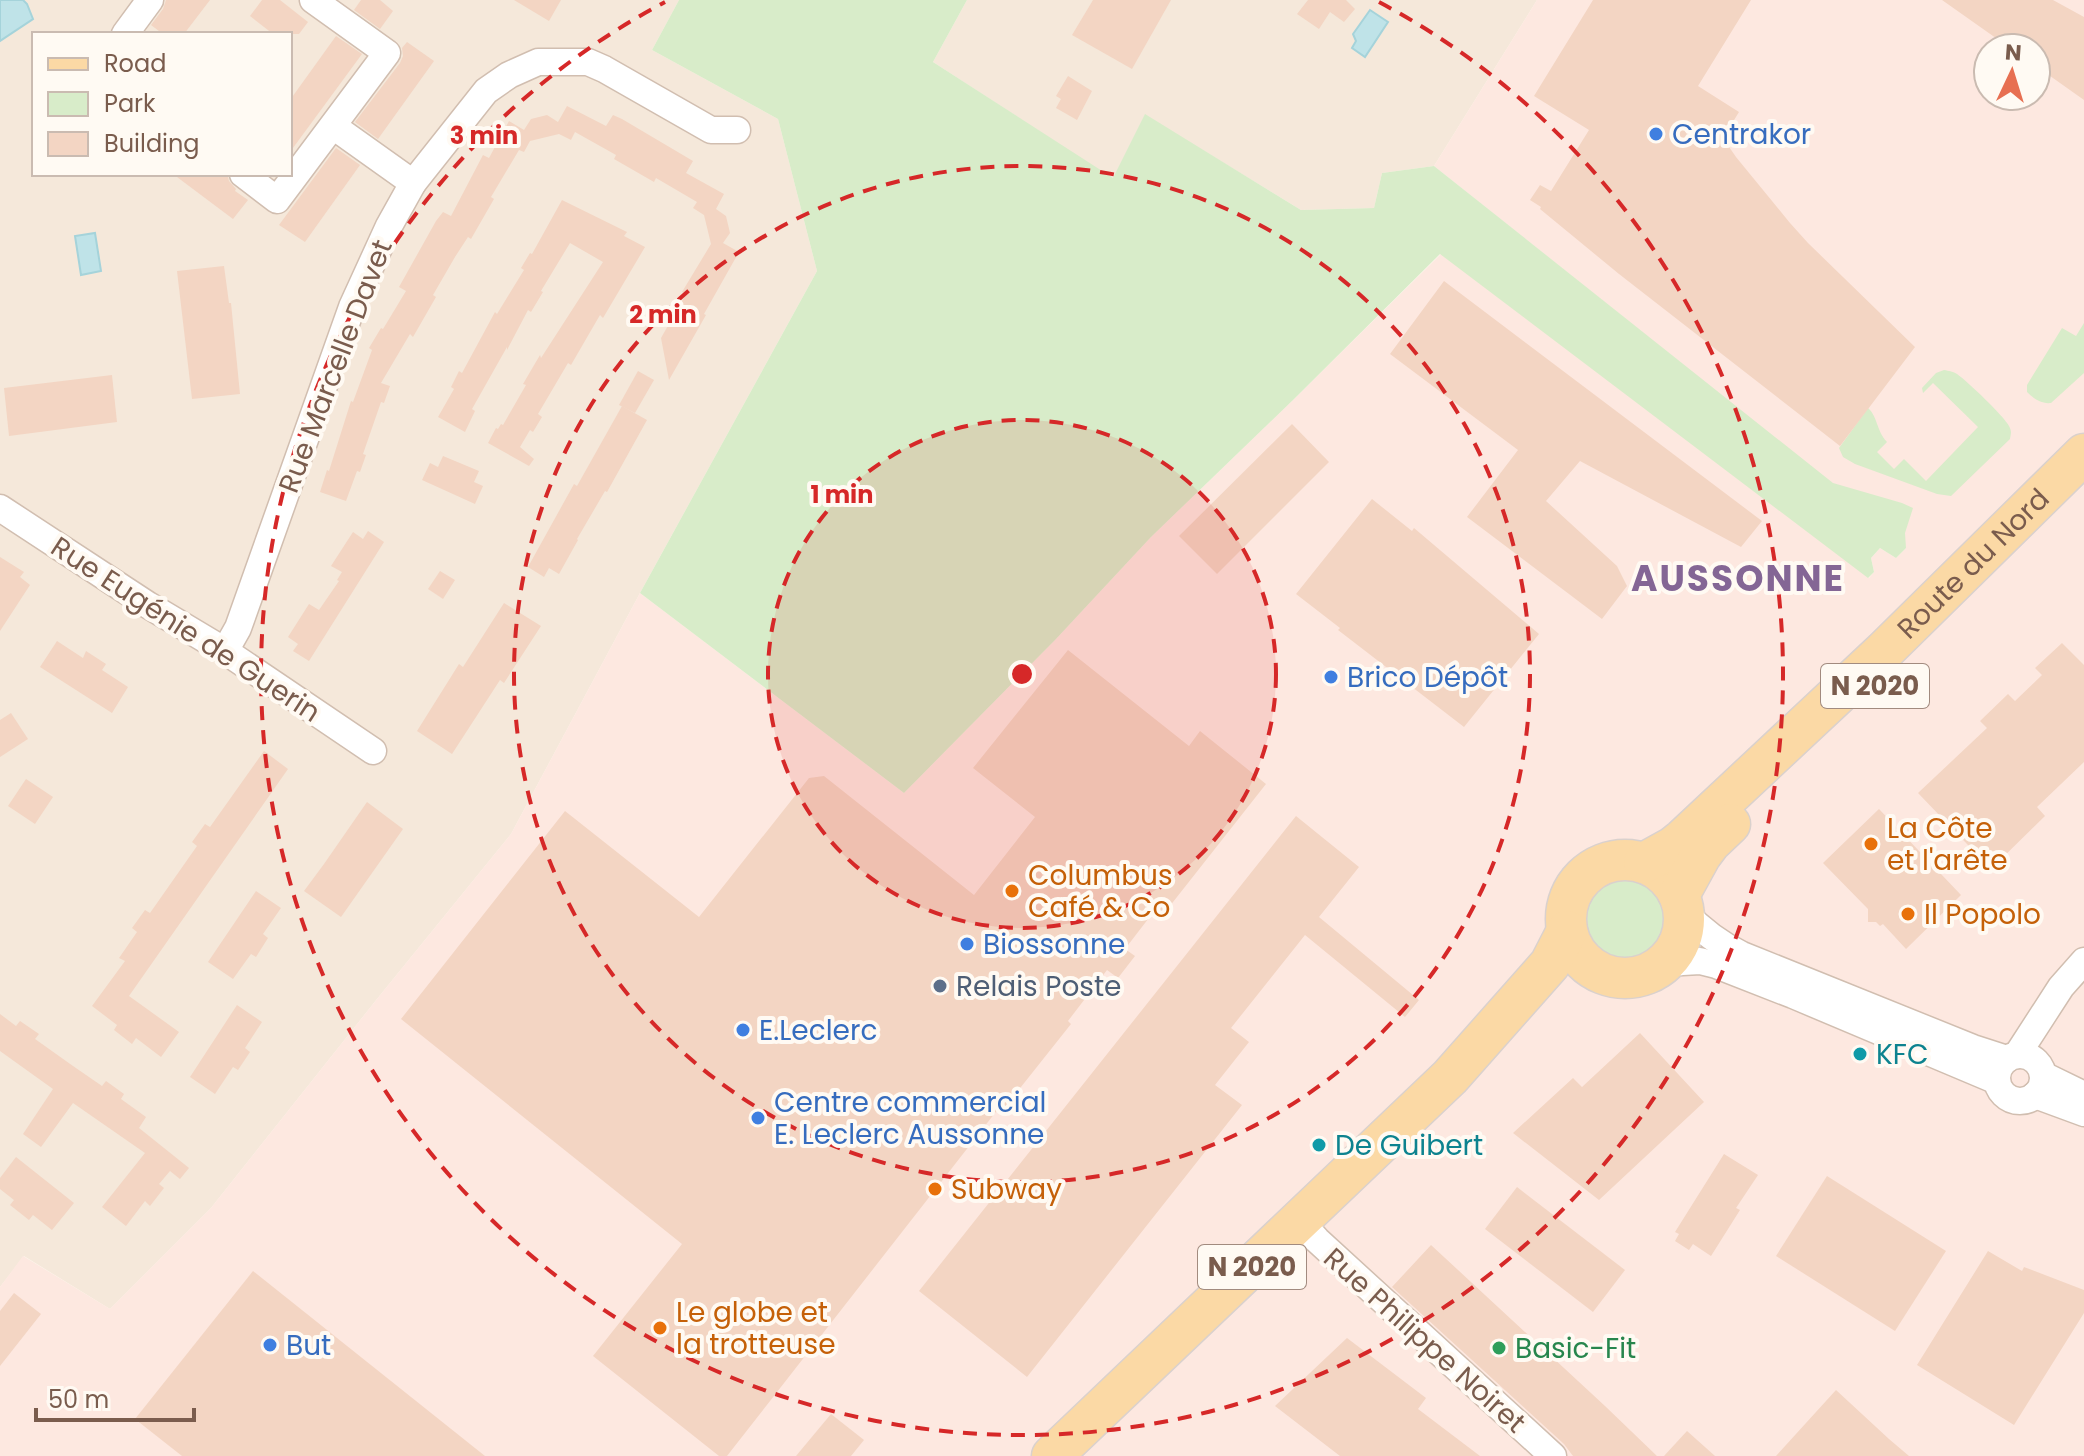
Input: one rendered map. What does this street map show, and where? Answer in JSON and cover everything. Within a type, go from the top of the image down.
[{"type":"main road","name":"Route du Nord","points":[[1644,863],[1673,847],[1694,828],[1884,651],[2084,454]]},
{"type":"main road","name":"Route du Nord","points":[[1682,904],[1694,867],[1710,843],[2084,485]]},
{"type":"main road","points":[[1621,860],[1644,863],[1659,870],[1671,882],[1682,904],[1684,926],[1681,940],[1665,963],[1641,976],[1615,977],[1589,966],[1579,956],[1567,931],[1566,913],[1571,895],[1580,881],[1607,863],[1621,860]]},
{"type":"main road","name":"N 2020","points":[[1052,1456],[1450,1077],[1550,964],[1567,931]]},
{"type":"main road","name":"N 2020","points":[[1450,1077],[1559,988],[1571,980],[1602,973]]},
{"type":"street","points":[[126,32],[150,0]]},
{"type":"street","points":[[246,176],[277,200],[387,53],[313,0]]},
{"type":"street","name":"Rue Marcelle Davet","points":[[225,651],[238,628],[352,307],[389,226],[413,183],[486,91],[509,75],[538,62],[588,62],[711,130],[737,130]]},
{"type":"street","points":[[333,126],[413,183]]},
{"type":"street","name":"Rue Eugénie de Guerin","points":[[0,508],[148,605],[225,651],[373,751]]},
{"type":"street","points":[[1682,904],[1709,936],[1723,946],[1973,1048],[2023,1072],[2084,1113]]},
{"type":"street","points":[[1665,963],[1700,961],[1716,965],[1821,1007],[2023,1072],[2084,1095]]},
{"type":"street","points":[[2023,1072],[2050,1004],[2084,961]]},
{"type":"street","name":"Rue Philippe Noiret","points":[[1300,1221],[1314,1238],[1553,1456]]},
{"type":"shaded area","points":[[0,0],[679,0],[652,50],[778,119],[817,271],[511,834],[211,1208],[110,1309],[24,1256],[0,1287]]},
{"type":"shaded area","points":[[967,0],[1537,0],[1434,166],[1382,173],[1374,208],[1301,210],[1145,115],[1113,179],[933,62]]},
{"type":"shaded area","name":"AUSSONNE","points":[[1537,0],[2084,0],[2084,1456],[0,1456],[0,1287],[23,1256],[110,1309],[211,1208],[511,834],[640,593],[904,793],[1056,639],[1151,537],[1441,254],[1869,578],[1874,572],[1871,558],[1880,548],[1896,558],[1906,548],[1904,541],[1434,166]]},
{"type":"green space","points":[[679,0],[967,0],[933,62],[1113,178],[1145,114],[1301,210],[1374,208],[1382,173],[1434,166],[1833,483],[1913,508],[1905,533],[1906,548],[1896,558],[1880,548],[1871,558],[1874,572],[1868,578],[1440,254],[1151,537],[1056,639],[904,793],[640,593],[817,271],[778,119],[652,50]]},
{"type":"green space","points":[[2084,323],[2084,373],[2051,403],[2035,399],[2027,392],[2027,385],[2062,328],[2076,336]]},
{"type":"green space","points":[[1944,370],[1957,374],[1977,391],[2006,421],[2011,432],[2010,439],[1951,496],[1937,494],[1843,457],[1839,448],[1868,408],[1887,442],[1877,452],[1894,469],[1904,459],[1926,481],[1978,427],[1933,383],[1923,393],[1922,388],[1936,373]]},
{"type":"green space","points":[[1626,872],[1644,876],[1659,886],[1669,901],[1673,919],[1669,937],[1659,952],[1644,962],[1626,966],[1608,962],[1593,952],[1583,937],[1579,919],[1583,901],[1593,886],[1608,876]]},
{"type":"water","points":[[0,0],[23,0],[33,19],[0,41]]},
{"type":"water","points":[[1370,10],[1388,22],[1365,57],[1352,48],[1356,41],[1353,34]]},
{"type":"water","points":[[95,233],[101,271],[81,275],[75,236]]},
{"type":"building","points":[[166,0],[210,0],[186,32],[160,32],[151,25]]},
{"type":"building","points":[[262,0],[280,0],[308,22],[299,34],[270,32],[250,16]]},
{"type":"building","points":[[361,0],[380,0],[393,11],[380,29],[354,10]]},
{"type":"building","points":[[514,0],[561,0],[549,21]]},
{"type":"building","points":[[1093,0],[1171,0],[1132,69],[1072,35]]},
{"type":"building","points":[[1308,0],[1346,0],[1355,9],[1344,22],[1330,12],[1319,29],[1297,14]]},
{"type":"building","points":[[1593,0],[1751,0],[1698,86],[1739,112],[1723,138],[1790,223],[1915,347],[1840,446],[1619,274],[1530,200],[1540,185],[1551,191],[1589,130],[1534,96]]},
{"type":"building","points":[[1942,0],[2053,0],[2084,17],[2084,100],[2052,77],[2052,32],[1987,32]]},
{"type":"building","points":[[336,36],[362,54],[292,149],[292,97]]},
{"type":"building","points":[[407,42],[434,61],[378,139],[355,122],[400,63],[402,48]]},
{"type":"building","points":[[1068,76],[1092,91],[1077,120],[1056,108],[1061,99],[1056,96]]},
{"type":"building","points":[[567,106],[606,126],[613,115],[622,119],[693,161],[686,173],[724,194],[716,209],[726,216],[730,233],[723,243],[739,252],[669,380],[661,338],[686,294],[682,292],[711,244],[704,215],[693,208],[697,202],[656,178],[654,182],[614,159],[616,155],[575,132],[571,140],[559,134],[530,141],[524,152],[519,150],[471,239],[468,237],[433,295],[436,297],[413,337],[410,334],[381,383],[390,386],[384,403],[381,402],[360,472],[357,471],[346,501],[320,492],[372,350],[369,348],[406,291],[399,287],[436,221],[443,212],[451,216],[483,155],[489,158],[509,121],[524,130],[531,119],[547,115],[558,122]]},
{"type":"building","points":[[336,148],[360,165],[305,242],[279,225]]},
{"type":"building","points":[[176,176],[228,176],[235,191],[248,200],[233,219]]},
{"type":"building","points":[[562,200],[627,232],[624,236],[645,247],[603,318],[600,315],[571,365],[568,363],[538,414],[542,417],[520,447],[534,459],[529,466],[488,443],[496,428],[503,425],[540,355],[541,358],[603,262],[570,243],[472,409],[475,411],[465,432],[438,417],[454,389],[451,387],[459,371],[462,373]]},
{"type":"building","points":[[224,266],[240,394],[192,399],[177,271]]},
{"type":"building","points":[[1444,281],[1762,521],[1741,547],[1580,461],[1546,501],[1617,566],[1627,586],[1602,619],[1467,517],[1518,450],[1390,354]]},
{"type":"building","points":[[638,371],[654,380],[635,413],[619,405]]},
{"type":"building","points":[[112,375],[117,422],[9,436],[4,388]]},
{"type":"building","points":[[622,406],[647,420],[559,574],[549,568],[544,577],[528,567]]},
{"type":"building","points":[[1292,424],[1329,462],[1217,574],[1179,536]]},
{"type":"building","points":[[443,456],[479,471],[474,482],[483,486],[475,504],[422,480],[430,463],[438,467]]},
{"type":"building","name":"Brico Dépôt","points":[[1372,499],[1412,531],[1414,528],[1539,634],[1464,727],[1296,594]]},
{"type":"building","points":[[368,531],[384,542],[309,661],[293,651],[298,644],[288,637],[309,604],[319,610],[339,581],[342,572],[331,566],[353,532],[363,539]]},
{"type":"building","points":[[0,557],[24,572],[20,577],[30,585],[0,631]]},
{"type":"building","points":[[440,571],[455,580],[443,599],[428,589]]},
{"type":"building","points":[[504,603],[541,626],[504,683],[500,680],[452,754],[417,731],[459,664],[463,667]]},
{"type":"building","points":[[57,641],[83,658],[86,651],[106,664],[102,670],[128,687],[112,713],[40,667]]},
{"type":"building","points":[[2062,643],[2084,665],[2084,762],[2037,807],[2045,816],[1991,869],[1918,793],[1987,728],[1980,721],[2008,694],[2015,701],[2042,675],[2035,668]]},
{"type":"building","name":"Centre commercial E. Leclerc Aussonne","points":[[1068,650],[1189,746],[1200,731],[1266,784],[1162,916],[1155,910],[1125,949],[1135,956],[1118,978],[1107,970],[1068,1021],[1071,1024],[1005,1107],[1002,1104],[727,1456],[719,1456],[593,1356],[682,1244],[401,1019],[565,811],[699,917],[809,778],[824,776],[974,895],[1035,817],[973,768]]},
{"type":"building","points":[[11,713],[28,739],[0,757],[0,720]]},
{"type":"building","points":[[264,751],[288,769],[129,996],[179,1032],[161,1057],[136,1038],[132,1044],[114,1030],[117,1025],[92,1006],[125,961],[119,958],[137,932],[132,928],[145,910],[150,913],[197,846],[192,842],[205,824],[210,827]]},
{"type":"building","points":[[26,779],[53,797],[35,824],[8,806]]},
{"type":"building","points":[[367,802],[403,829],[341,917],[304,891]]},
{"type":"building","points":[[1879,809],[1961,895],[1906,949],[1883,924],[1868,922],[1868,909],[1823,863]]},
{"type":"building","points":[[1296,816],[1359,867],[1319,917],[1419,1000],[1405,1017],[1305,935],[1231,1028],[1249,1042],[1215,1085],[1242,1105],[1027,1377],[919,1291]]},
{"type":"building","points":[[256,891],[281,908],[263,934],[268,938],[256,957],[251,954],[233,979],[208,962]]},
{"type":"building","points":[[237,1005],[262,1022],[245,1048],[250,1052],[238,1070],[233,1067],[215,1094],[190,1077]]},
{"type":"building","points":[[0,1014],[16,1026],[20,1021],[39,1034],[35,1039],[102,1086],[106,1081],[124,1094],[121,1099],[146,1117],[139,1128],[189,1168],[180,1179],[170,1171],[159,1184],[164,1188],[150,1206],[145,1201],[126,1226],[102,1207],[145,1153],[73,1103],[41,1147],[23,1134],[53,1089],[0,1051]]},
{"type":"building","points":[[1640,1033],[1704,1102],[1599,1200],[1513,1133],[1573,1078],[1582,1087]]},
{"type":"building","points":[[1724,1154],[1758,1175],[1736,1208],[1740,1210],[1711,1256],[1693,1244],[1689,1250],[1675,1241],[1679,1234],[1675,1232]]},
{"type":"building","points":[[16,1157],[74,1203],[52,1230],[33,1215],[29,1220],[10,1205],[14,1200],[0,1189],[0,1178]]},
{"type":"building","points":[[1827,1176],[1946,1251],[1895,1331],[1776,1256]]},
{"type":"building","points":[[1517,1187],[1625,1270],[1593,1312],[1485,1229]]},
{"type":"building","name":"Basic-Fit","points":[[1431,1245],[1657,1456],[1573,1456],[1564,1444],[1392,1287]]},
{"type":"building","points":[[1988,1251],[2022,1271],[2024,1267],[2084,1290],[2084,1313],[2014,1425],[1917,1365]]},
{"type":"building","name":"But","points":[[253,1271],[485,1456],[182,1456],[135,1419]]},
{"type":"building","points":[[14,1293],[41,1314],[0,1366],[0,1311]]},
{"type":"building","points":[[1347,1338],[1426,1398],[1418,1409],[1480,1456],[1340,1456],[1275,1406]]},
{"type":"building","points":[[1836,1390],[1889,1439],[1909,1456],[1776,1456]]},
{"type":"building","points":[[831,1414],[864,1440],[851,1456],[796,1456]]},
{"type":"building","points":[[1687,1431],[1715,1456],[1664,1456]]},
{"type":"place","name":"Centrakor","points":[[1656,134]]},
{"type":"place","name":"Brico Dépôt","points":[[1331,677]]},
{"type":"place","name":"La Côte et l'arête","points":[[1871,844]]},
{"type":"place","name":"Columbus Café & Co","points":[[1012,891]]},
{"type":"place","name":"Il Popolo","points":[[1908,914]]},
{"type":"place","name":"Biossonne","points":[[967,944]]},
{"type":"place","name":"Relais Poste","points":[[940,986]]},
{"type":"place","name":"E.Leclerc","points":[[743,1030]]},
{"type":"place","name":"KFC","points":[[1860,1054]]},
{"type":"place","name":"Centre commercial E. Leclerc Aussonne","points":[[758,1118]]},
{"type":"place","name":"De Guibert","points":[[1319,1145]]},
{"type":"place","name":"Subway","points":[[935,1189]]},
{"type":"place","name":"Le globe et la trotteuse","points":[[660,1328]]},
{"type":"place","name":"But","points":[[270,1345]]},
{"type":"place","name":"Basic-Fit","points":[[1499,1348]]},
{"type":"district","name":"AUSSONNE","points":[[1738,578]]}]
